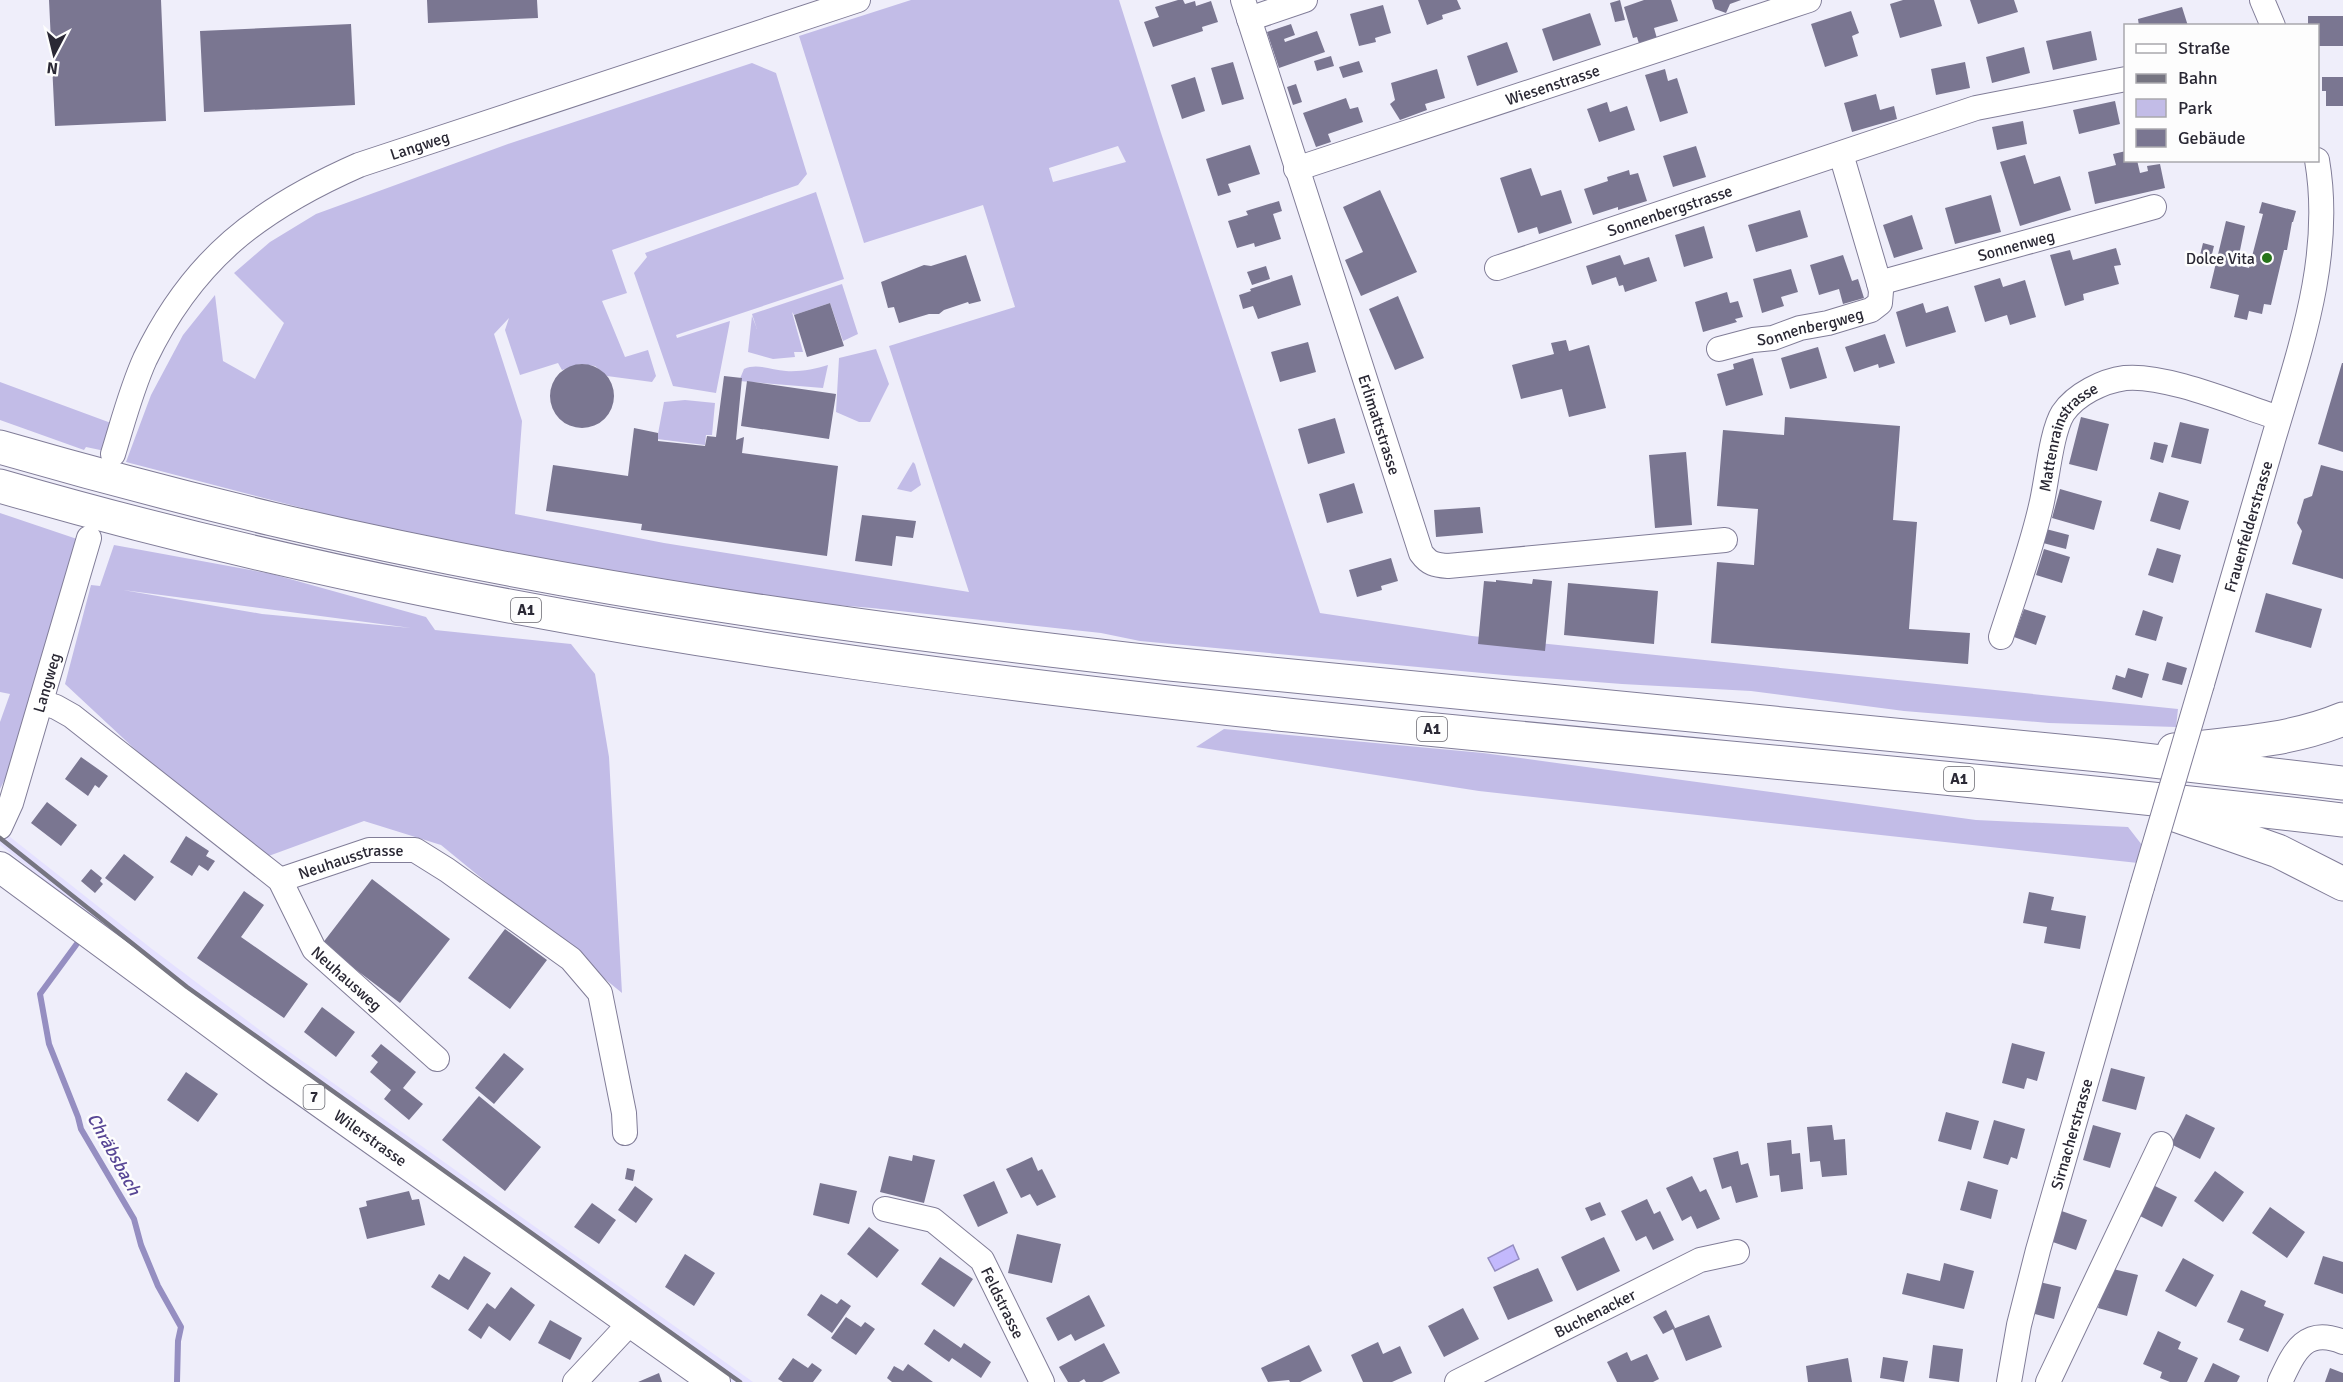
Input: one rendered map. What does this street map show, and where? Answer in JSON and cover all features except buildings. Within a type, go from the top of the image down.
[{"type":"highway","name":"A1","points":[[0,447],[181,497],[357,538],[657,595],[804,618],[1170,664],[2110,756],[2343,783]]},
{"type":"highway","name":"A1","points":[[0,486],[200,540],[380,581],[645,632],[840,662],[1169,702],[2114,795],[2343,820]]},
{"type":"highway","name":"A1","points":[[2110,756],[2271,739],[2308,731],[2343,719]]},
{"type":"highway","name":"A1","points":[[2114,795],[2278,851],[2343,884]]},
{"type":"main road","name":"Wilerstrasse","points":[[0,867],[279,1072],[715,1382]]},
{"type":"street","name":"Langweg","points":[[113,454],[132,390],[145,360],[174,307],[211,262],[232,241],[271,210],[359,165],[858,0]]},
{"type":"street","points":[[1246,9],[1305,0]]},
{"type":"street","name":"Wiesenstrasse","points":[[1296,169],[1809,0]]},
{"type":"street","points":[[2262,0],[2272,24]]},
{"type":"street","name":"Erlimattstrasse","points":[[1246,9],[1420,553],[1426,561],[1434,565],[1448,566],[1725,540]]},
{"type":"street","name":"Sonnenbergstrasse","points":[[1497,268],[1976,108],[2124,79]]},
{"type":"street","points":[[1840,154],[1879,283]]},
{"type":"street","name":"Frauenfelderstrasse","points":[[2142,887],[2306,329],[2317,270],[2321,207],[2317,162]]},
{"type":"street","name":"Sonnenweg","points":[[1879,283],[2154,207]]},
{"type":"street","name":"Sonnenbergweg","points":[[1719,349],[1753,340],[1773,338],[1800,328],[1828,323],[1871,310],[1880,303],[1879,283]]},
{"type":"street","name":"Mattenrainstrasse","points":[[2001,636],[2041,508],[2056,431],[2063,413],[2075,400],[2096,386],[2125,378],[2158,380],[2279,418]]},
{"type":"street","name":"Langweg","points":[[0,827],[11,803],[89,538]]},
{"type":"street","name":"Neuhausstrasse","points":[[41,702],[72,716],[280,880],[369,850],[415,850],[457,877],[571,960],[600,993],[624,1113],[625,1133]]},
{"type":"street","name":"Neuhausweg","points":[[280,880],[314,949],[437,1059]]},
{"type":"street","name":"Sirnacherstrasse","points":[[2009,1382],[2019,1325],[2038,1250],[2142,887]]},
{"type":"street","points":[[2048,1382],[2161,1144]]},
{"type":"street","name":"Feldstrasse","points":[[885,1209],[933,1220],[982,1260],[1042,1382]]},
{"type":"street","name":"Buchenacker","points":[[1457,1382],[1700,1260],[1737,1252]]},
{"type":"street","points":[[575,1382],[631,1322]]},
{"type":"street","points":[[2280,1382],[2302,1344],[2313,1338],[2324,1336],[2343,1342]]},
{"type":"shaded area","points":[[0,829],[152,949],[277,1043],[753,1382],[732,1382],[281,1061],[183,989],[0,845]]},
{"type":"shaded area","points":[[1513,1245],[1519,1259],[1495,1271],[1488,1258]]},
{"type":"green space","points":[[911,0],[1119,0],[1320,613],[1472,636],[2178,709],[2176,727],[2049,723],[1904,711],[1751,691],[1504,675],[1140,641],[1101,633],[872,608],[761,599],[543,561],[356,522],[126,462],[151,395],[183,335],[215,295],[223,361],[255,379],[284,323],[234,273],[270,242],[316,214],[511,143],[752,63],[776,73],[807,174],[798,185],[612,250],[627,293],[602,301],[625,357],[648,350],[656,376],[652,382],[607,376],[595,366],[580,364],[562,370],[558,363],[520,375],[505,330],[509,318],[494,334],[522,421],[515,514],[664,543],[969,592],[889,346],[1015,307],[983,205],[864,243],[799,36]],"holes":[[[1118,146],[1126,162],[1053,182],[1049,168]]]},
{"type":"green space","points":[[816,192],[844,279],[676,335],[677,338],[730,321],[716,393],[673,386],[634,273],[647,257],[645,253]]},
{"type":"green space","points":[[842,284],[858,334],[843,341],[830,303],[794,315],[792,312],[803,352],[794,352],[795,357],[773,359],[748,352],[752,316],[757,329],[752,314]]},
{"type":"green space","points":[[876,349],[889,384],[870,422],[859,422],[836,412],[839,358]]},
{"type":"green space","points":[[828,365],[823,388],[739,381],[744,369],[749,367],[797,371]]},
{"type":"green space","points":[[0,382],[111,423],[105,451],[86,447],[84,450],[0,420]]},
{"type":"green space","points":[[685,400],[715,403],[712,435],[706,435],[705,445],[657,439],[664,402]]},
{"type":"green space","points":[[913,462],[921,485],[911,492],[897,489]]},
{"type":"green space","points":[[0,513],[77,539],[10,769],[0,789],[0,722],[10,694],[0,692]]},
{"type":"green space","points":[[114,545],[272,574],[426,617],[435,630],[571,644],[595,674],[609,757],[622,993],[441,845],[364,821],[255,861],[65,684],[91,585],[100,586]],"holes":[[[123,590],[411,628],[262,614]]]},
{"type":"green space","points":[[1224,729],[1483,753],[1976,820],[2128,827],[2142,845],[2138,863],[1479,791],[1196,747]]},
{"type":"waterway","name":"Chräbsbach","points":[[76,945],[40,994],[49,1044],[81,1129],[134,1219],[141,1245],[158,1286],[181,1327],[178,1341],[177,1382]]},
{"type":"railway","points":[[0,838],[187,987],[740,1382]]},
{"type":"place","name":"Dolce Vita","points":[[2267,258]]}]
